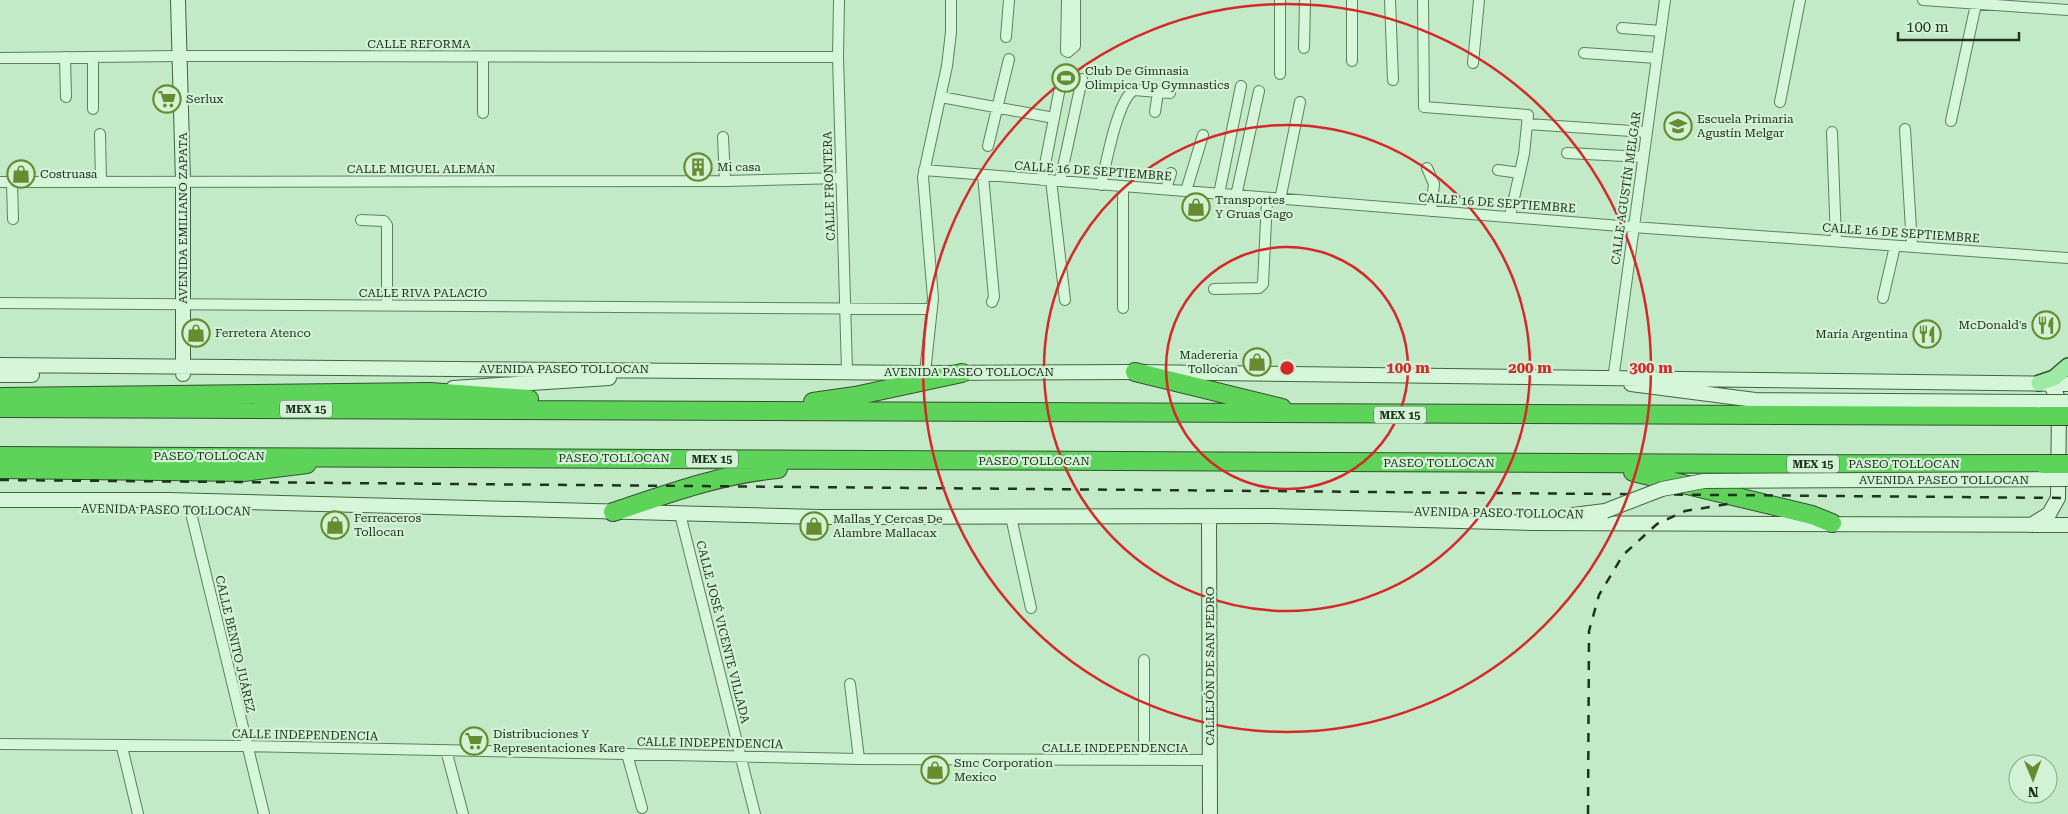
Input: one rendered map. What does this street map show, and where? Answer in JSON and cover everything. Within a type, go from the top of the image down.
[{"type":"highway","points":[[1135,372],[1310,414]]},
{"type":"highway","points":[[758,410],[855,396],[962,373]]},
{"type":"highway","points":[[0,397],[430,392],[550,400],[611,410]]},
{"type":"highway","name":"MEX 15","points":[[0,408],[1310,414],[2042,409],[2068,416]]},
{"type":"highway","name":"PASEO TOLLOCAN","points":[[0,456],[344,456],[1583,465],[2068,464]]},
{"type":"highway","points":[[0,469],[267,471],[344,456]]},
{"type":"highway","points":[[614,512],[687,487],[747,473],[776,469],[889,465],[923,461]]},
{"type":"highway","points":[[1583,465],[1630,472],[1705,488],[1812,515],[1832,523]]},
{"type":"main road","name":"AVENIDA EMILIANO ZAPATA","points":[[178,0],[183,182],[183,371]]},
{"type":"main road","name":"AVENIDA PASEO TOLLOCAN","points":[[0,365],[287,376],[312,373],[325,369],[925,373],[1135,372],[1613,380],[1652,378],[1741,382],[2068,384]]},
{"type":"main road","points":[[2030,525],[2049,514],[2058,498],[2059,408],[2057,396],[2045,384],[2068,366]]},
{"type":"main road","points":[[430,392],[464,386],[623,377],[656,370]]},
{"type":"main road","name":"AVENIDA PASEO TOLLOCAN","points":[[0,375],[183,371]]},
{"type":"main road","name":"AVENIDA PASEO TOLLOCAN","points":[[1613,380],[1661,390],[1755,400],[2042,409],[2068,402]]},
{"type":"main road","name":"AVENIDA PASEO TOLLOCAN","points":[[1225,517],[1253,512],[1316,510],[1569,515],[1605,511],[1662,489],[1704,481],[2068,480]]},
{"type":"main road","name":"AVENIDA PASEO TOLLOCAN","points":[[0,500],[168,500],[680,514],[1225,517],[1531,523],[2068,525]]},
{"type":"main road","name":"AVENIDA PASEO TOLLOCAN","points":[[0,508],[190,509],[301,512],[332,505]]},
{"type":"main road","name":"CALLEJÓN DE SAN PEDRO","points":[[1209,517],[1210,814]]},
{"type":"street","name":"CALLE FRONTERA","points":[[839,0],[838,57],[847,372]]},
{"type":"street","points":[[925,373],[932,309],[932,271],[923,192],[924,170],[950,49],[951,0]]},
{"type":"street","points":[[1006,37],[1008,0]]},
{"type":"street","points":[[1067,0],[1066,51],[1070,52],[1074,48],[1075,0]]},
{"type":"street","points":[[1280,0],[1280,74]]},
{"type":"street","points":[[1304,48],[1305,0]]},
{"type":"street","points":[[1352,0],[1352,61]]},
{"type":"street","points":[[1390,0],[1393,80]]},
{"type":"street","points":[[1423,0],[1424,107],[1527,114],[1528,124],[1520,173],[1510,216]]},
{"type":"street","points":[[1473,63],[1479,0]]},
{"type":"street","name":"CALLE AGUSTÍN MELGAR","points":[[1613,380],[1665,0]]},
{"type":"street","points":[[1780,102],[1800,0]]},
{"type":"street","points":[[1923,0],[2066,7]]},
{"type":"street","points":[[1951,121],[1976,4]]},
{"type":"street","points":[[1622,28],[1660,31]]},
{"type":"street","points":[[1584,53],[1657,58]]},
{"type":"street","name":"CALLE REFORMA","points":[[0,58],[180,56],[838,57]]},
{"type":"street","points":[[65,57],[66,97]]},
{"type":"street","points":[[93,57],[93,109]]},
{"type":"street","points":[[483,57],[483,112]]},
{"type":"street","points":[[988,146],[1010,59]]},
{"type":"street","points":[[1063,72],[1054,118],[1051,180],[1065,300]]},
{"type":"street","points":[[1051,180],[1082,79]]},
{"type":"street","points":[[1220,194],[1241,86]]},
{"type":"street","points":[[1101,185],[1118,120],[1127,96],[1134,90],[1170,93]]},
{"type":"street","points":[[1236,196],[1259,91]]},
{"type":"street","points":[[1156,112],[1158,92]]},
{"type":"street","points":[[941,97],[1054,118]]},
{"type":"street","points":[[1280,200],[1300,102]]},
{"type":"street","points":[[1528,124],[1646,132]]},
{"type":"street","points":[[1905,129],[1912,246]]},
{"type":"street","points":[[1832,132],[1836,241]]},
{"type":"street","points":[[100,134],[101,182]]},
{"type":"street","points":[[1186,192],[1203,135]]},
{"type":"street","points":[[723,137],[725,181]]},
{"type":"street","points":[[1567,153],[1643,157]]},
{"type":"street","points":[[1427,168],[1434,184],[1431,211]]},
{"type":"street","name":"CALLE 16 DE SEPTIEMBRE","points":[[924,170],[1267,199],[2068,258]]},
{"type":"street","points":[[1498,170],[1520,173]]},
{"type":"street","points":[[1166,189],[1171,173]]},
{"type":"street","points":[[983,175],[994,297],[992,302]]},
{"type":"street","name":"CALLE MIGUEL ALEMÁN","points":[[0,182],[725,181],[841,178]]},
{"type":"street","points":[[12,182],[13,219]]},
{"type":"street","points":[[1122,308],[1123,187]]},
{"type":"street","points":[[1214,289],[1259,288],[1263,284],[1267,199]]},
{"type":"street","points":[[361,220],[384,221],[387,225],[387,305]]},
{"type":"street","points":[[1883,298],[1895,246]]},
{"type":"street","name":"CALLE RIVA PALACIO","points":[[0,303],[932,309]]},
{"type":"street","name":"CALLE BENITO JUÁREZ","points":[[190,509],[264,814]]},
{"type":"street","name":"CALLE JOSÉ VICENTE VILLADA","points":[[680,514],[755,814]]},
{"type":"street","points":[[1011,517],[1031,608]]},
{"type":"street","points":[[1144,660],[1144,760]]},
{"type":"street","points":[[850,684],[859,759]]},
{"type":"street","name":"CALLE INDEPENDENCIA","points":[[0,744],[247,746],[859,759],[1210,760]]},
{"type":"street","points":[[122,746],[138,814]]},
{"type":"street","points":[[446,750],[463,814]]},
{"type":"street","points":[[627,754],[642,808]]},
{"type":"railway","points":[[0,480],[2068,498]]},
{"type":"railway","points":[[1588,814],[1589,631],[1599,595],[1623,555],[1657,524],[1685,511],[1734,503]]},
{"type":"place","name":"Club De Gimnasia Olimpica Up Gymnastics","points":[[1066,78]]},
{"type":"place","name":"Serlux","points":[[167,99]]},
{"type":"place","name":"Escuela Primaria Agustín Melgar","points":[[1678,126]]},
{"type":"place","name":"Mi casa","points":[[698,167]]},
{"type":"place","name":"Costruasa","points":[[21,174]]},
{"type":"place","name":"Transportes Y Gruas Gago","points":[[1196,207]]},
{"type":"place","name":"McDonald's","points":[[2046,325]]},
{"type":"place","name":"Ferretera Atenco","points":[[196,333]]},
{"type":"place","name":"María Argentina","points":[[1927,334]]},
{"type":"place","name":"Madereria Tollocan","points":[[1257,362]]},
{"type":"place","name":"Ferreaceros Tollocan","points":[[335,525]]},
{"type":"place","name":"Mallas Y Cercas De Alambre Mallacax","points":[[814,526]]},
{"type":"place","name":"Distribuciones Y Representaciones Kare","points":[[474,741]]},
{"type":"place","name":"Smc Corporation Mexico","points":[[935,770]]}]
